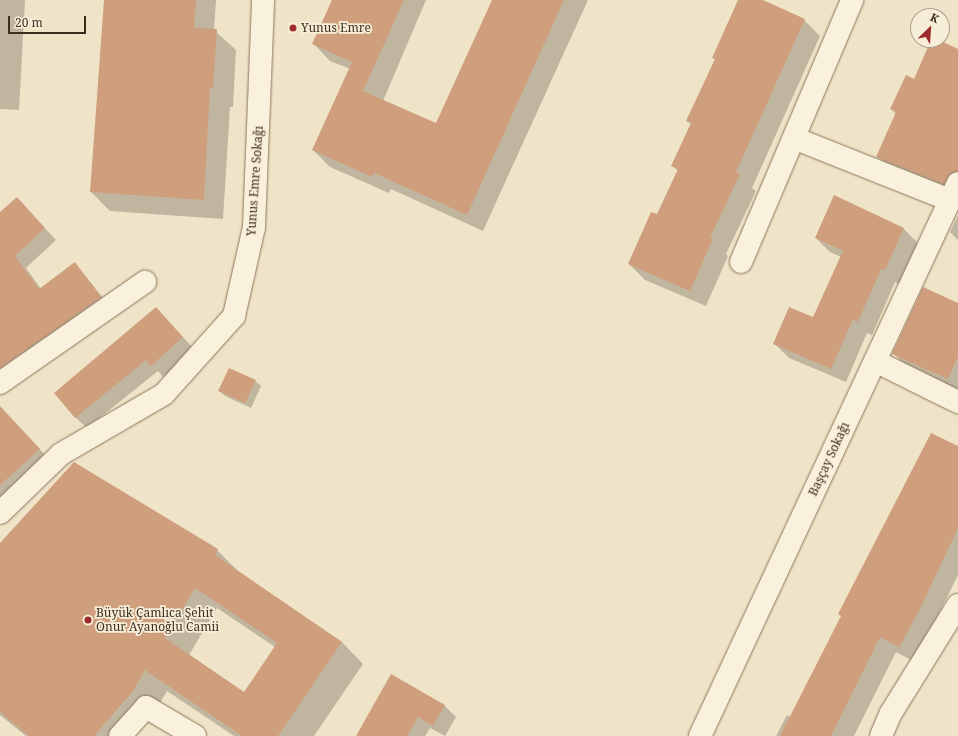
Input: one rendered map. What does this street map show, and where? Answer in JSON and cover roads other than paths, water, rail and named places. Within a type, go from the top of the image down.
[{"type":"street","name":"Yunus Emre Sokağı","points":[[0,512],[61,454],[164,394],[234,316],[254,227],[263,0]]},
{"type":"street","points":[[741,262],[852,0]]},
{"type":"street","points":[[794,138],[954,191]]},
{"type":"street","name":"Başçay Sokağı","points":[[700,736],[954,191]]},
{"type":"street","points":[[0,383],[145,282]]},
{"type":"street","points":[[874,362],[958,402]]},
{"type":"street","points":[[881,736],[891,713],[958,605]]},
{"type":"street","points":[[120,736],[146,707],[195,736]]},
{"type":"place","name":"Yunus Emre","points":[[293,28]]},
{"type":"place","name":"Büyük Çamlıca Şehit Onur Ayanoğlu Camii","points":[[88,620]]}]
